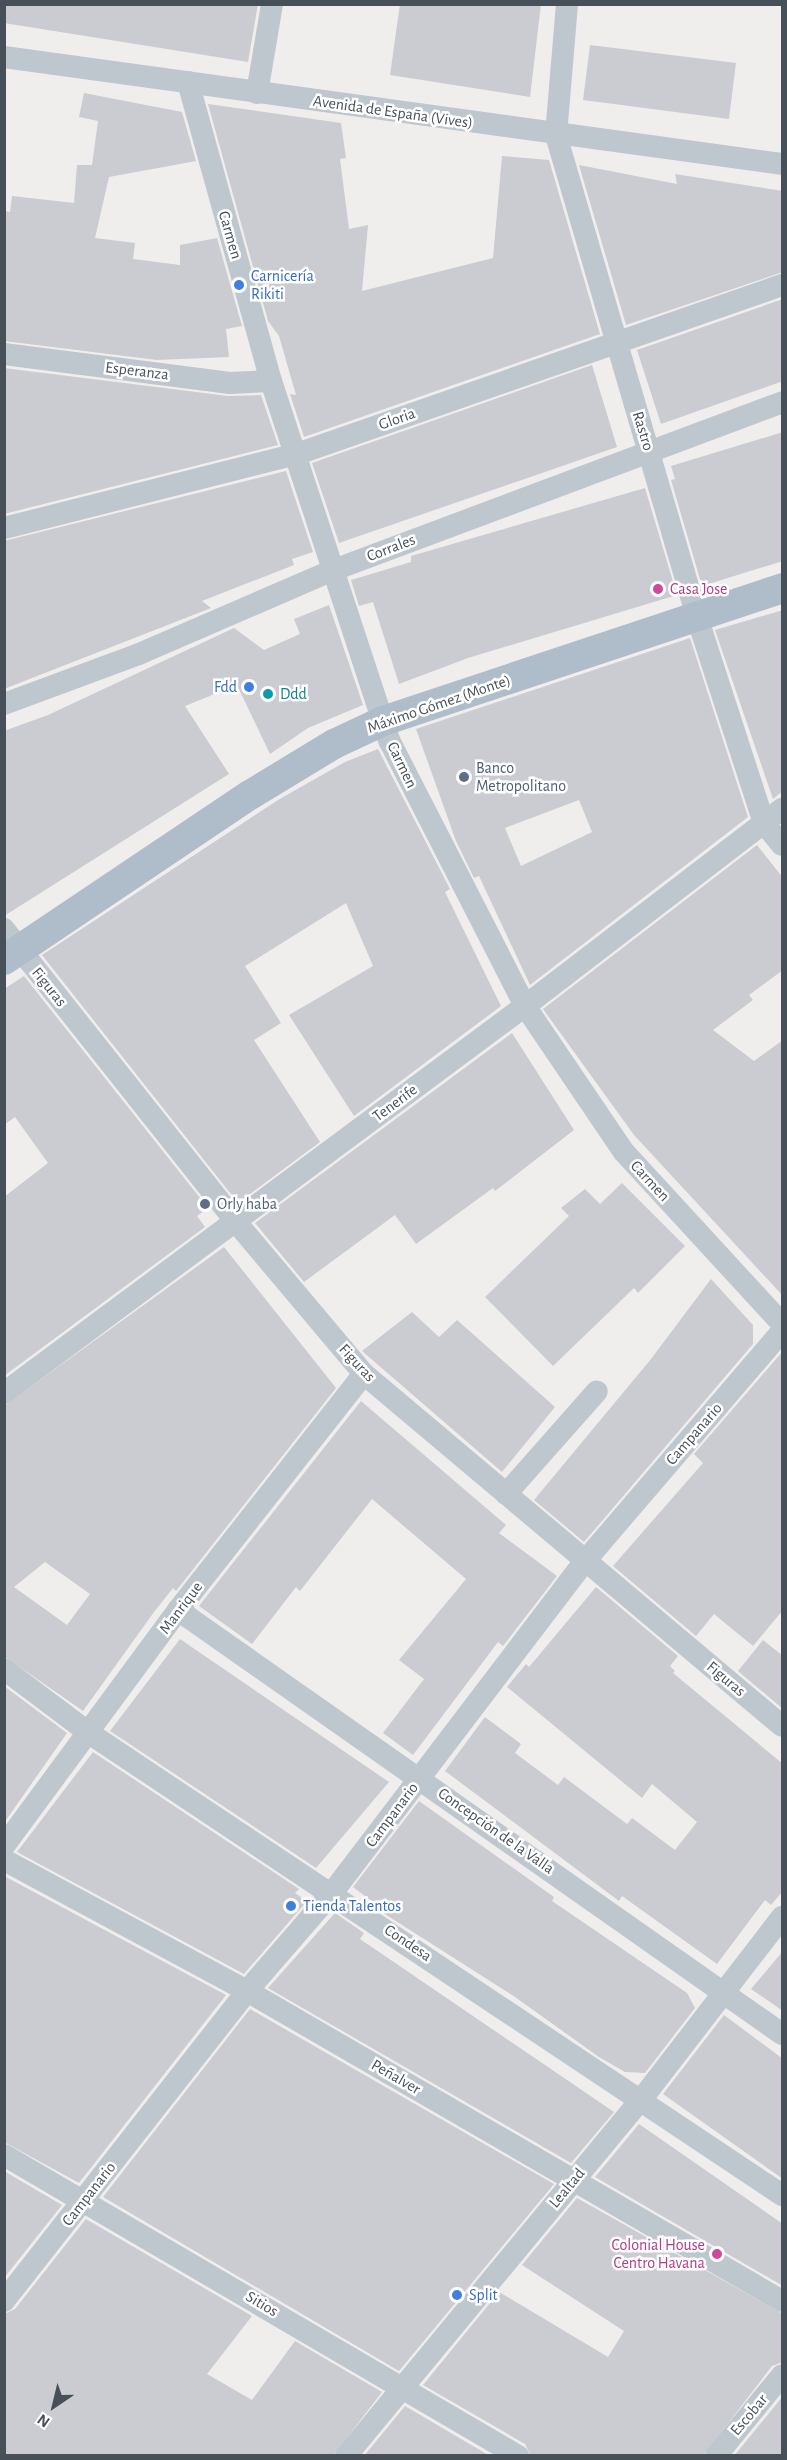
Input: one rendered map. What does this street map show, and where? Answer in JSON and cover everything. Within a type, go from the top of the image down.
[{"type":"main road","name":"Máximo Gómez (Monte)","points":[[10,946],[334,744],[383,721],[783,588]]},
{"type":"street","points":[[257,93],[272,4]]},
{"type":"street","name":"Rastro","points":[[567,4],[556,135],[697,617],[764,823],[783,845]]},
{"type":"street","name":"Avenida de España (Vives)","points":[[4,57],[556,135],[783,164]]},
{"type":"street","name":"Carmen","points":[[188,82],[271,381],[297,454],[331,571],[383,721],[525,1006],[624,1152],[783,1324]]},
{"type":"street","name":"Gloria","points":[[4,528],[297,454],[783,285]]},
{"type":"street","name":"Esperanza","points":[[4,354],[230,383],[271,381]]},
{"type":"street","name":"Corrales","points":[[4,704],[139,654],[331,571],[783,402]]},
{"type":"street","name":"Tenerife","points":[[4,1393],[525,1006],[783,809]]},
{"type":"street","name":"Figuras","points":[[10,946],[364,1374],[783,1726]]},
{"type":"street","name":"Campanario","points":[[4,2301],[247,1991],[332,1893],[585,1561],[783,1331]]},
{"type":"street","name":"Manrique","points":[[4,1846],[178,1610],[364,1374]]},
{"type":"street","points":[[506,1494],[597,1391]]},
{"type":"street","name":"Concepción de la Valla","points":[[178,1610],[421,1777],[783,2034]]},
{"type":"street","name":"Condesa","points":[[4,1669],[89,1733],[783,2195]]},
{"type":"street","name":"Peñalver","points":[[4,1860],[247,1991],[783,2301]]},
{"type":"street","name":"Lealtad","points":[[346,2456],[641,2100],[723,1991],[783,1917]]},
{"type":"street","name":"Sitios","points":[[4,2155],[85,2200],[518,2456]]},
{"type":"street","name":"Escobar","points":[[716,2456],[783,2375]]},
{"type":"building","points":[[4,4],[258,4],[248,62],[4,23]]},
{"type":"building","points":[[400,4],[541,4],[530,97],[390,75]]},
{"type":"building","points":[[590,45],[736,63],[729,119],[583,100]]},
{"type":"building","points":[[84,93],[182,112],[196,161],[109,177],[95,238],[135,243],[133,259],[180,265],[180,245],[217,238],[242,326],[226,329],[229,357],[157,360],[4,341],[4,211],[10,212],[12,196],[74,203],[77,165],[92,165],[98,121],[79,117]]},
{"type":"building","points":[[208,104],[341,123],[346,158],[340,159],[349,229],[368,225],[362,291],[493,258],[502,156],[549,160],[600,334],[304,437],[290,394],[296,395],[279,336],[268,321]]},
{"type":"building","points":[[579,165],[677,184],[675,174],[783,191],[783,272],[626,325]]},
{"type":"building","points":[[783,299],[783,381],[661,424],[637,350]]},
{"type":"building","points":[[592,365],[617,447],[339,543],[312,463]]},
{"type":"building","points":[[4,368],[228,396],[261,395],[278,445],[4,514]]},
{"type":"building","points":[[783,432],[783,561],[702,586],[671,480],[675,479],[671,466]]},
{"type":"building","points":[[286,471],[313,552],[292,559],[294,565],[202,601],[211,608],[4,689],[4,541]]},
{"type":"building","points":[[645,488],[677,595],[468,658],[399,684],[373,602],[359,606],[351,580],[411,562],[411,556]]},
{"type":"building","points":[[329,605],[363,705],[308,728],[270,754],[237,685],[185,706],[229,774],[4,916],[4,731],[48,715],[234,628],[264,650],[300,634],[294,619]]},
{"type":"building","points":[[783,610],[783,791],[773,799],[715,630]]},
{"type":"building","points":[[690,638],[748,817],[530,985],[479,876],[474,878],[456,841],[416,729]],"holes":[[[579,800],[592,832],[521,866],[505,828]]]},
{"type":"building","points":[[378,749],[450,889],[445,892],[501,1006],[354,1116],[289,1015],[373,966],[346,903],[245,966],[281,1023],[254,1040],[320,1142],[238,1203],[42,955],[278,800],[345,762]]},
{"type":"building","points":[[757,845],[783,878],[783,970],[749,995],[753,1000],[713,1030],[754,1061],[783,1040],[783,1296],[634,1135],[543,1009]]},
{"type":"building","points":[[24,976],[208,1208],[197,1216],[205,1227],[4,1376],[4,1197],[48,1163],[15,1117],[4,1125],[4,989]]},
{"type":"building","points":[[512,1033],[574,1130],[495,1191],[493,1188],[416,1244],[395,1215],[304,1282],[255,1223]]},
{"type":"building","points":[[622,1183],[685,1246],[638,1293],[634,1288],[553,1366],[485,1297],[569,1216],[561,1208],[585,1189],[600,1204]]},
{"type":"building","points":[[224,1247],[336,1388],[176,1591],[173,1588],[154,1612],[83,1711],[4,1656],[4,1406]],"holes":[[[45,1562],[90,1594],[67,1625],[14,1587]]]},
{"type":"building","points":[[711,1279],[753,1325],[753,1344],[584,1542],[534,1500],[651,1359]]},
{"type":"building","points":[[412,1312],[439,1337],[457,1320],[555,1407],[502,1472],[362,1351]]},
{"type":"building","points":[[783,1351],[783,1610],[753,1646],[714,1614],[696,1636],[613,1566],[703,1463],[694,1454]]},
{"type":"building","points":[[361,1401],[506,1525],[499,1533],[557,1576],[503,1646],[498,1642],[413,1755],[383,1733],[424,1679],[399,1660],[466,1579],[372,1499],[300,1591],[296,1587],[252,1644],[199,1606]]},
{"type":"building","points":[[596,1587],[678,1656],[670,1666],[675,1671],[673,1673],[783,1764],[783,1891],[771,1905],[765,1900],[717,1964],[622,1896],[619,1901],[445,1771],[485,1717],[521,1744],[515,1753],[558,1785],[564,1777],[627,1824],[632,1818],[675,1850],[697,1822],[652,1784],[642,1798],[507,1687],[526,1664],[529,1667]]},
{"type":"building","points":[[180,1639],[389,1782],[316,1868],[110,1731]]},
{"type":"building","points":[[763,1640],[783,1656],[783,1709],[738,1671]]},
{"type":"building","points":[[4,1686],[67,1733],[4,1823]]},
{"type":"building","points":[[93,1752],[299,1889],[295,1893],[307,1901],[244,1974],[17,1852]]},
{"type":"building","points":[[419,1801],[554,1897],[552,1901],[687,1993],[695,2008],[645,2073],[625,2072],[599,2057],[515,1997],[377,1909],[381,1908],[353,1887]]},
{"type":"building","points":[[4,1876],[226,1995],[79,2183],[4,2142]]},
{"type":"building","points":[[335,1913],[364,1933],[360,1939],[614,2112],[571,2163],[268,1988]]},
{"type":"building","points":[[783,1951],[783,2011],[751,1989]]},
{"type":"building","points":[[250,2009],[554,2184],[399,2371],[103,2197]]},
{"type":"building","points":[[724,2015],[783,2059],[783,2179],[663,2094]]},
{"type":"building","points":[[639,2124],[783,2224],[783,2286],[595,2177]]},
{"type":"building","points":[[4,2171],[62,2205],[4,2278]]},
{"type":"building","points":[[577,2198],[783,2314],[783,2362],[772,2366],[703,2456],[531,2456],[525,2444],[423,2385],[499,2292],[608,2357],[624,2331],[522,2265]]},
{"type":"building","points":[[86,2219],[252,2316],[207,2374],[252,2400],[295,2341],[382,2392],[333,2456],[4,2456],[4,2314],[15,2309]]},
{"type":"building","points":[[783,2396],[783,2456],[734,2456]]},
{"type":"building","points":[[405,2406],[490,2456],[364,2456]]},
{"type":"place","name":"Carnicería Rikiti","points":[[239,285]]},
{"type":"place","name":"Casa Jose","points":[[658,589]]},
{"type":"place","name":"Fdd","points":[[249,687]]},
{"type":"place","name":"Ddd","points":[[268,694]]},
{"type":"place","name":"Banco Metropolitano","points":[[464,777]]},
{"type":"place","name":"Orly haba","points":[[205,1204]]},
{"type":"place","name":"Tienda Talentos","points":[[291,1906]]},
{"type":"place","name":"Colonial House Centro Havana","points":[[717,2254]]},
{"type":"place","name":"Split","points":[[457,2295]]}]
